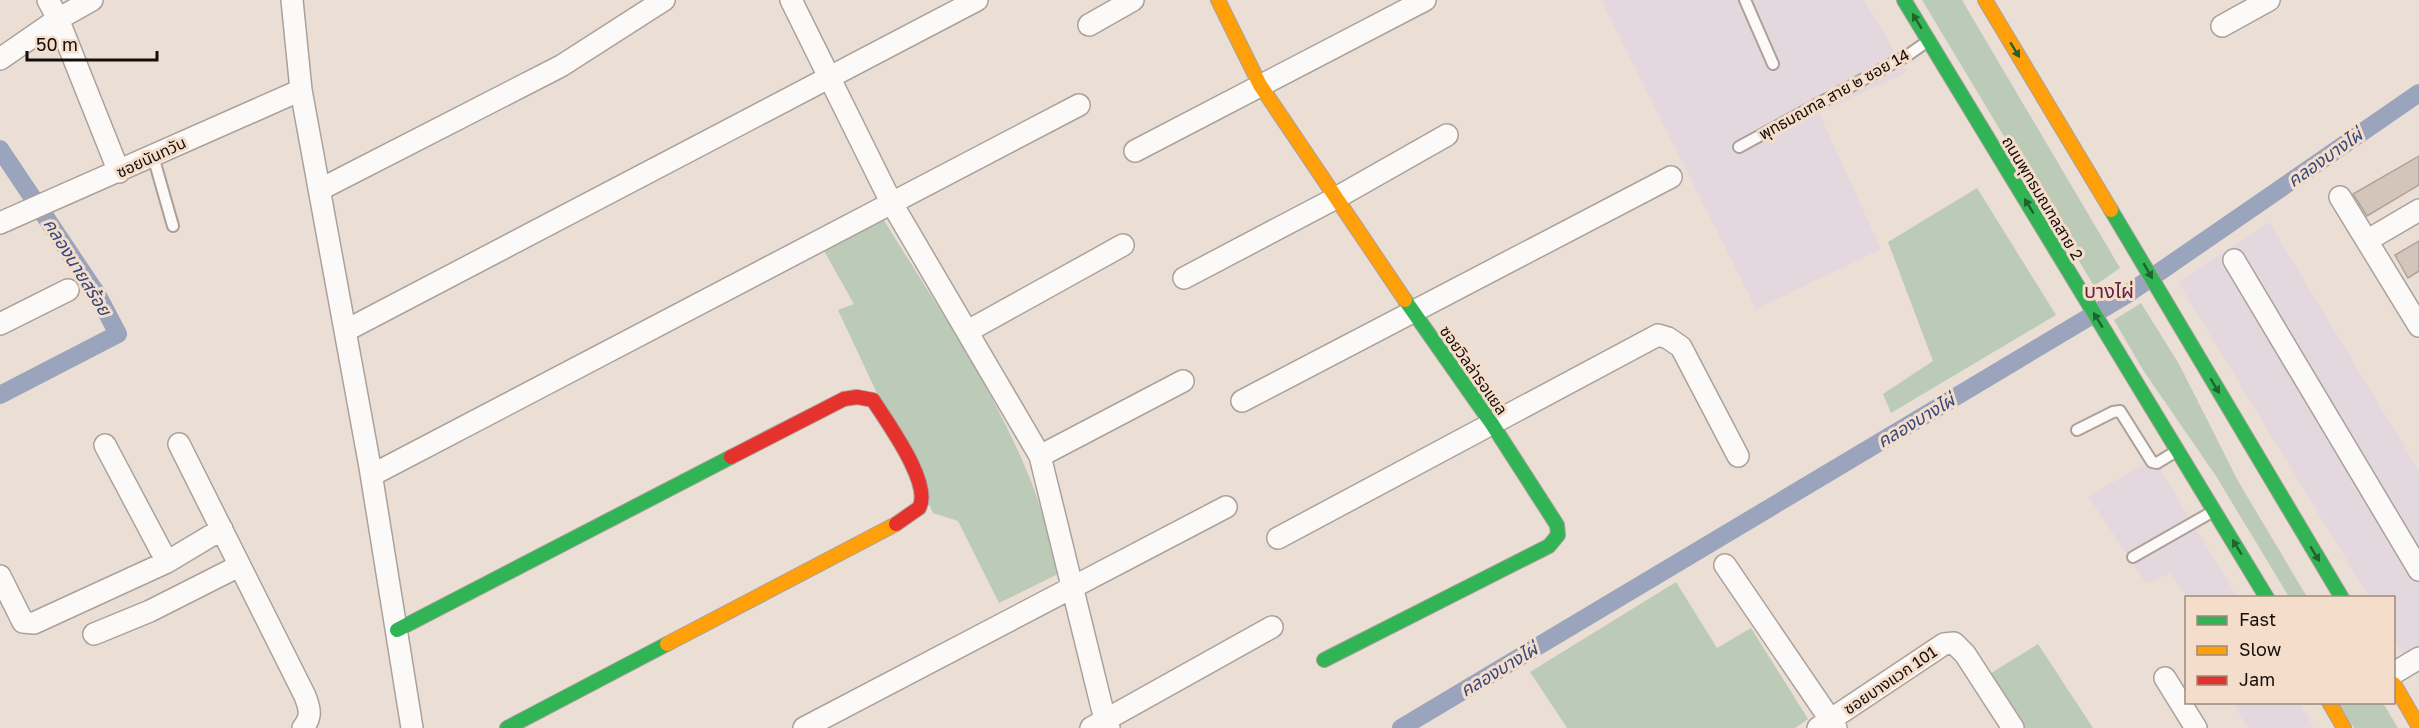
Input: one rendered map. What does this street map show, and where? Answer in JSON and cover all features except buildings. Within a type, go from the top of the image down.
[{"type":"street","points":[[48,0],[58,19],[119,172]]},
{"type":"street","points":[[0,59],[58,19],[92,0]]},
{"type":"street","points":[[292,0],[301,90],[372,475],[411,728]]},
{"type":"street","points":[[321,189],[561,66],[664,0]]},
{"type":"street","points":[[791,0],[891,202],[1040,456],[1102,725],[1272,627]]},
{"type":"street","points":[[345,331],[828,76],[977,0]]},
{"type":"street","points":[[1089,25],[1134,0]]},
{"type":"street","name":"ซอยวิลล่ารอแยล","points":[[1218,0],[1260,85],[1492,424],[1557,525],[1558,535],[1548,546],[1324,660]]},
{"type":"street","points":[[1135,150],[1425,0]]},
{"type":"street","name":"ถนนพุทธมณฑลสาย 2","points":[[1904,0],[2266,596]]},
{"type":"street","points":[[1985,0],[2341,596]]},
{"type":"street","points":[[2222,26],[2269,0]]},
{"type":"street","name":"ซอยนันทวัน","points":[[0,223],[301,90]]},
{"type":"street","points":[[372,475],[1079,105]]},
{"type":"street","points":[[1184,278],[1336,198],[1447,135]]},
{"type":"street","points":[[1242,401],[1671,177]]},
{"type":"street","points":[[2340,197],[2419,326]]},
{"type":"street","points":[[2368,240],[2419,210]]},
{"type":"street","points":[[968,332],[1124,244]]},
{"type":"street","points":[[2234,260],[2419,570]]},
{"type":"street","points":[[0,324],[68,290]]},
{"type":"street","points":[[1278,538],[1658,335],[1668,338],[1681,347],[1738,456]]},
{"type":"street","points":[[1040,456],[1183,381]]},
{"type":"street","points":[[397,630],[844,399],[857,397],[873,400],[920,482],[923,501],[918,509],[900,522],[507,728]]},
{"type":"street","points":[[179,444],[304,696],[310,710],[309,721],[303,728]]},
{"type":"street","points":[[105,445],[167,562]]},
{"type":"street","points":[[804,728],[1226,507]]},
{"type":"street","points":[[0,576],[19,615],[28,623],[167,562],[222,529]]},
{"type":"street","points":[[1725,565],[1828,725]]},
{"type":"street","points":[[94,634],[150,611],[239,566]]},
{"type":"street","name":"ซอยบางแวก 101","points":[[1828,725],[1944,644],[1954,643],[1965,654],[2013,728]]},
{"type":"street","points":[[2395,672],[2419,658]]},
{"type":"street","points":[[2165,678],[2196,728]]},
{"type":"street","points":[[2395,686],[2419,727]]},
{"type":"street","points":[[2330,704],[2344,728]]},
{"type":"lane","points":[[1745,0],[1773,64]]},
{"type":"lane","name":"พุทธมณฑล สาย ๒ ซอย 14","points":[[1739,147],[1908,55],[1929,41]]},
{"type":"lane","points":[[153,156],[173,226]]},
{"type":"lane","points":[[2077,430],[2113,412],[2120,411],[2152,462],[2157,463],[2178,450]]},
{"type":"lane","points":[[2133,557],[2215,510]]},
{"type":"shaded area","points":[[1601,0],[1864,0],[1907,72],[1819,113],[1881,249],[1756,309]]},
{"type":"shaded area","points":[[2269,222],[2419,471],[2419,681],[2395,641],[2395,596],[2368,596],[2178,282]]},
{"type":"shaded area","points":[[2154,459],[2236,596],[2186,596],[2171,573],[2146,583],[2088,496]]},
{"type":"shaded area","points":[[2233,704],[2300,704],[2314,728],[2248,728]]},
{"type":"green space","points":[[1922,0],[1962,0],[2120,268],[2094,286]]},
{"type":"green space","points":[[1977,188],[2056,315],[1891,413],[1883,394],[1933,361],[1888,242]]},
{"type":"green space","points":[[882,217],[997,407],[1028,474],[1041,511],[1058,574],[999,603],[958,521],[933,513],[838,310],[854,304],[823,249]]},
{"type":"green space","points":[[2141,303],[2179,364],[2238,481],[2306,596],[2288,596],[2216,476],[2143,370],[2114,320]]},
{"type":"green space","points":[[1676,582],[1717,648],[1751,628],[1808,719],[1795,728],[1567,728],[1530,672]]},
{"type":"green space","points":[[2038,644],[2093,728],[2023,728],[1988,675]]},
{"type":"green space","points":[[2339,704],[2384,704],[2398,728],[2354,728]]},
{"type":"waterway","name":"คลองบางไผ่","points":[[1401,728],[2126,295],[2419,93]]},
{"type":"waterway","name":"คลองนายสร้อย","points":[[0,149],[97,294],[118,334],[0,395]]},
{"type":"traffic: fast","points":[[1904,0],[2266,596]]},
{"type":"traffic: fast","points":[[2111,210],[2341,596]]},
{"type":"traffic: fast","points":[[1324,660],[1549,546],[1558,535],[1557,525],[1492,424],[1405,300]]},
{"type":"traffic: fast","points":[[397,630],[731,457]]},
{"type":"traffic: fast","points":[[507,728],[667,644]]},
{"type":"traffic: slow","points":[[1218,0],[1260,85],[1405,300]]},
{"type":"traffic: slow","points":[[1985,0],[2111,210]]},
{"type":"traffic: slow","points":[[667,644],[896,524]]},
{"type":"traffic: slow","points":[[2395,686],[2419,727]]},
{"type":"traffic: slow","points":[[2330,704],[2344,728]]},
{"type":"traffic: jam","points":[[731,457],[844,399],[857,397],[873,400],[906,453],[920,484],[922,497],[919,508],[896,524]]},
{"type":"district","name":"บางไผ่","points":[[2109,291]]}]
